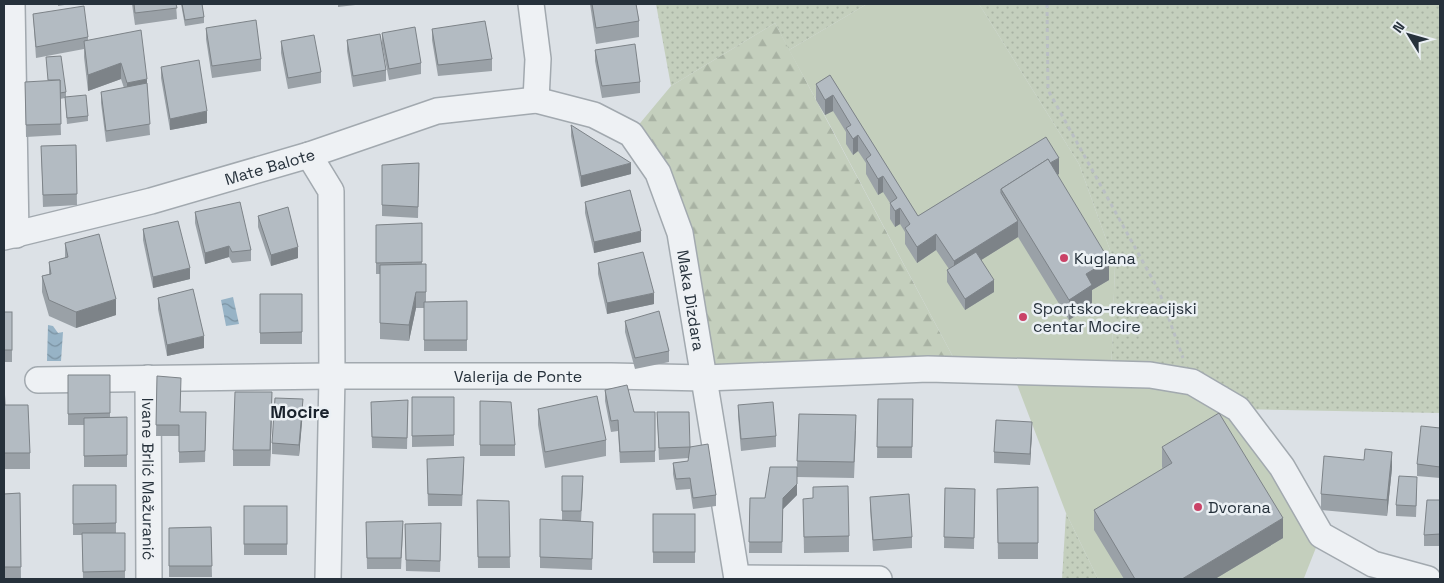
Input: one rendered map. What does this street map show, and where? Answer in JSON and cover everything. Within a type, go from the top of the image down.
[{"type":"street","points":[[10,236],[12,4]]},
{"type":"street","points":[[531,4],[538,59],[536,100]]},
{"type":"street","name":"Mate Balote","points":[[10,236],[151,201],[309,155],[437,111],[536,100]]},
{"type":"street","name":"Maka Dizdara","points":[[536,100],[594,115],[632,134],[658,172],[680,233],[737,579],[879,579]]},
{"type":"street","points":[[309,155],[331,191],[332,376],[328,579]]},
{"type":"street","name":"Valerija de Ponte","points":[[38,380],[332,376],[705,378],[928,369],[1150,375],[1192,382]]},
{"type":"street","name":"Ivane Brlić Mažuranić","points":[[148,378],[149,579]]},
{"type":"street","points":[[1192,382],[1238,409],[1282,467],[1322,534],[1374,564],[1428,579]]},
{"type":"path","points":[[1047,4],[1048,90],[1159,291],[1192,382]]},
{"type":"green space","points":[[656,4],[867,4],[789,50],[775,23],[671,86]]},
{"type":"green space","name":"Sportsko-rekreacijski centar Mocire","points":[[867,4],[979,4],[1079,164],[1115,264],[1111,377],[1150,375],[1238,409],[1321,535],[1304,578],[1098,579],[1066,513],[1013,374],[960,370],[789,50]]},
{"type":"green space","points":[[979,4],[1440,4],[1440,413],[1238,409],[1111,377],[1115,264],[1079,164]]},
{"type":"green space","points":[[775,23],[960,370],[705,378],[680,233],[631,134],[671,86]]},
{"type":"green space","points":[[1066,513],[1098,579],[1062,579]]},
{"type":"water","points":[[233,297],[239,324],[226,326],[221,300]]},
{"type":"water","points":[[48,325],[53,326],[58,333],[63,332],[61,361],[47,361]]},
{"type":"building","points":[[134,4],[176,4],[177,8],[135,13]]},
{"type":"building","points":[[182,4],[202,4],[204,17],[185,20]]},
{"type":"building","points":[[592,4],[636,4],[639,21],[596,28]]},
{"type":"building","points":[[84,6],[88,37],[36,47],[33,14]]},
{"type":"building","points":[[256,20],[261,59],[212,66],[206,28]]},
{"type":"building","points":[[485,21],[492,59],[438,65],[432,29]]},
{"type":"building","points":[[415,27],[421,63],[389,69],[382,33]]},
{"type":"building","points":[[141,30],[147,79],[127,83],[121,63],[88,75],[84,41]]},
{"type":"building","points":[[380,34],[386,70],[353,76],[347,40]]},
{"type":"building","points":[[314,35],[321,72],[288,78],[281,41]]},
{"type":"building","points":[[635,44],[640,82],[602,86],[595,50]]},
{"type":"building","points":[[61,56],[66,92],[60,93],[60,80],[48,80],[46,57]]},
{"type":"building","points":[[199,60],[207,111],[170,119],[161,67]]},
{"type":"building","points":[[830,75],[918,216],[1046,137],[1059,158],[1050,163],[1048,159],[1001,189],[1001,193],[1018,221],[954,261],[936,234],[917,247],[905,228],[910,224],[900,208],[895,211],[890,203],[897,198],[883,176],[878,179],[866,159],[871,155],[858,135],[853,139],[846,128],[851,125],[833,95],[825,100],[816,84]]},
{"type":"building","points":[[60,80],[61,124],[26,125],[25,82]]},
{"type":"building","points":[[147,83],[150,124],[106,131],[101,92]]},
{"type":"building","points":[[86,95],[88,116],[67,118],[65,97]]},
{"type":"building","points":[[571,125],[631,163],[581,176]]},
{"type":"building","points":[[76,145],[77,194],[43,195],[41,146]]},
{"type":"building","name":"Kuglana","points":[[1048,159],[1109,260],[1086,274],[1092,285],[1069,300],[1001,189]]},
{"type":"building","points":[[419,163],[418,207],[382,205],[382,165]]},
{"type":"building","points":[[630,190],[641,231],[594,242],[585,202]]},
{"type":"building","points":[[240,202],[251,250],[232,252],[229,246],[205,253],[195,212]]},
{"type":"building","points":[[288,207],[298,247],[271,255],[258,216]]},
{"type":"building","points":[[178,221],[190,268],[153,277],[143,229]]},
{"type":"building","points":[[422,223],[422,262],[376,263],[376,225]]},
{"type":"building","points":[[99,234],[116,299],[76,312],[49,300],[42,276],[51,274],[49,262],[68,257],[65,243]]},
{"type":"building","points":[[643,252],[654,293],[607,303],[598,263]]},
{"type":"building","points":[[976,252],[994,280],[965,299],[947,270]]},
{"type":"building","points":[[426,264],[426,292],[416,292],[409,325],[380,323],[380,265]]},
{"type":"building","points":[[193,289],[204,336],[167,345],[158,298]]},
{"type":"building","points":[[260,294],[302,294],[302,332],[260,333]]},
{"type":"building","points":[[467,301],[467,340],[424,340],[424,302]]},
{"type":"building","points":[[659,311],[669,351],[635,358],[625,321]]},
{"type":"building","points":[[4,312],[12,312],[12,350],[4,350]]},
{"type":"building","points":[[68,375],[110,375],[110,413],[68,414]]},
{"type":"building","points":[[157,376],[181,378],[180,412],[206,412],[205,451],[179,452],[179,425],[156,425]]},
{"type":"building","points":[[4,385],[5,405],[28,405],[30,453],[4,453]]},
{"type":"building","points":[[627,385],[634,412],[655,412],[655,451],[620,452],[618,420],[611,421],[605,390]]},
{"type":"building","points":[[235,392],[272,392],[270,450],[233,450]]},
{"type":"building","points":[[597,396],[606,440],[545,452],[538,409]]},
{"type":"building","points":[[412,397],[454,397],[454,435],[412,436]]},
{"type":"building","points":[[275,398],[303,399],[299,445],[272,443]]},
{"type":"building","points":[[878,399],[913,399],[912,447],[877,447]]},
{"type":"building","points":[[408,400],[407,438],[372,437],[371,402]]},
{"type":"building","points":[[480,401],[511,402],[515,445],[480,445]]},
{"type":"building","points":[[773,402],[776,436],[741,439],[738,405]]},
{"type":"building","points":[[657,412],[689,412],[690,447],[659,448]]},
{"type":"building","name":"Dvorana","points":[[1219,413],[1283,518],[1182,579],[1135,579],[1094,510],[1172,463],[1162,447]]},
{"type":"building","points":[[799,414],[856,415],[854,462],[797,461]]},
{"type":"building","points":[[127,417],[127,455],[84,456],[84,418]]},
{"type":"building","points":[[996,420],[1032,422],[1030,454],[994,452]]},
{"type":"building","points":[[1421,426],[1440,428],[1440,467],[1417,464]]},
{"type":"building","points":[[708,444],[716,495],[693,498],[690,478],[676,479],[673,463],[688,461],[690,447]]},
{"type":"building","points":[[1365,449],[1392,452],[1387,500],[1321,494],[1324,456],[1364,460]]},
{"type":"building","points":[[464,457],[462,495],[428,494],[427,459]]},
{"type":"building","points":[[770,467],[797,467],[797,484],[783,498],[782,542],[749,542],[750,498],[765,498]]},
{"type":"building","points":[[562,476],[583,476],[581,511],[562,511]]},
{"type":"building","points":[[1399,476],[1417,477],[1416,506],[1396,505]]},
{"type":"building","points":[[73,485],[116,485],[116,523],[73,524]]},
{"type":"building","points":[[848,486],[849,536],[804,537],[803,499],[813,498],[813,487]]},
{"type":"building","points":[[1038,487],[1038,543],[998,543],[997,489]]},
{"type":"building","points":[[945,488],[975,489],[974,538],[944,537]]},
{"type":"building","points":[[20,493],[21,567],[4,567],[4,494]]},
{"type":"building","points":[[909,494],[912,537],[873,540],[870,497]]},
{"type":"building","points":[[477,500],[509,501],[510,557],[478,557]]},
{"type":"building","points":[[1427,500],[1440,500],[1440,534],[1424,535]]},
{"type":"building","points":[[244,506],[287,506],[287,544],[244,544]]},
{"type":"building","points":[[653,514],[695,514],[695,552],[653,552]]},
{"type":"building","points":[[540,519],[593,522],[592,559],[540,557]]},
{"type":"building","points":[[403,521],[401,558],[367,558],[366,522]]},
{"type":"building","points":[[441,523],[440,561],[406,560],[405,524]]},
{"type":"building","points":[[211,527],[212,566],[169,566],[169,528]]},
{"type":"building","points":[[82,533],[125,533],[125,571],[83,572]]},
{"type":"place","name":"Kuglana","points":[[1064,258]]},
{"type":"place","name":"Sportsko-rekreacijski centar Mocire","points":[[1023,317]]},
{"type":"place","name":"Dvorana","points":[[1198,507]]},
{"type":"district","name":"Mocire","points":[[300,412]]}]
